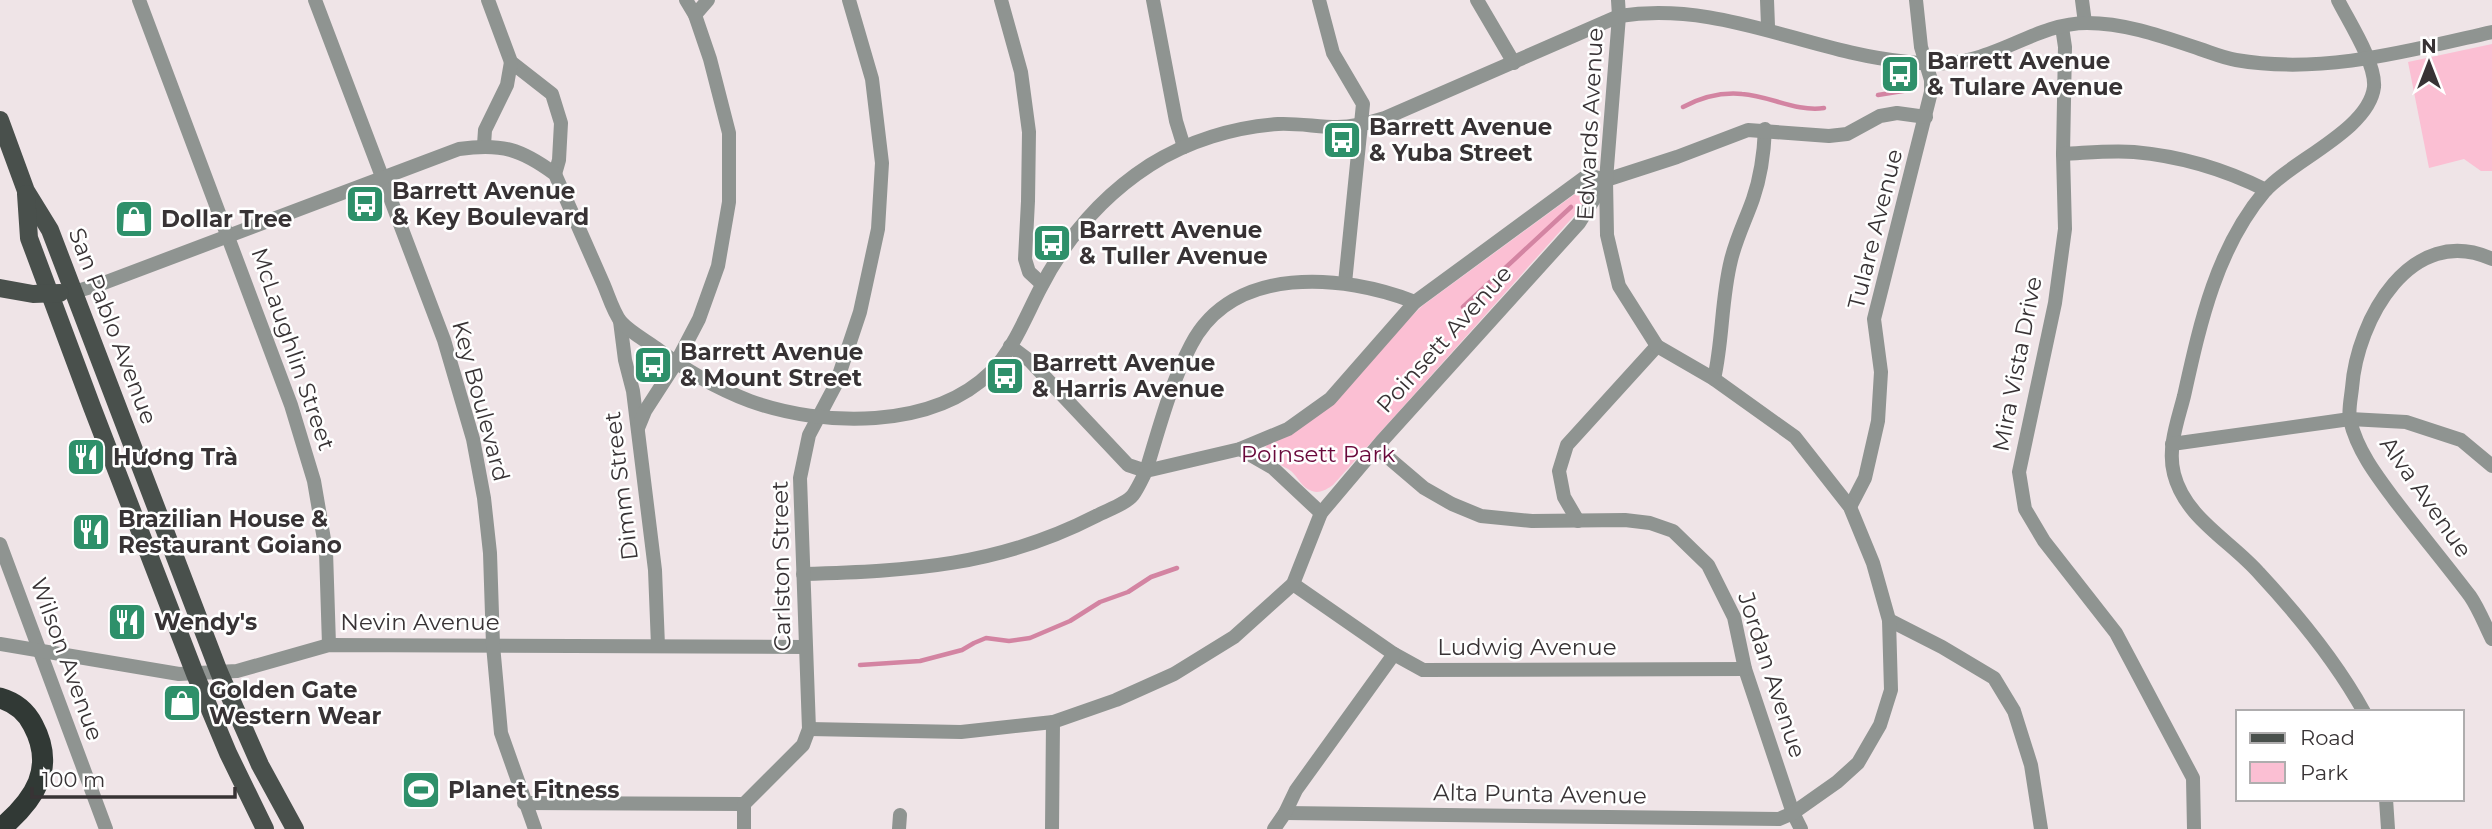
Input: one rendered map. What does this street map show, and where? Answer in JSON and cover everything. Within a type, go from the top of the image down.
[{"type":"highway","points":[[0,698],[12,701],[30,718],[41,740],[44,765],[37,788],[23,807],[0,829]]},
{"type":"main road","name":"San Pablo Avenue","points":[[0,120],[26,191],[50,230],[219,673],[260,765],[295,829]]},
{"type":"main road","name":"San Pablo Avenue","points":[[26,191],[29,237],[50,294],[195,674],[265,829]]},
{"type":"main road","points":[[0,288],[33,294],[74,292]]},
{"type":"street","name":"McLaughlin Street","points":[[139,0],[291,405],[314,481],[326,551],[329,645]]},
{"type":"street","name":"Key Boulevard","points":[[314,0],[444,340],[473,439],[491,553],[493,645],[501,733],[535,829]]},
{"type":"street","points":[[484,145],[485,130],[507,85],[511,62],[488,0]]},
{"type":"street","points":[[638,428],[645,411],[677,363],[699,319],[718,266],[729,202],[729,133],[710,60],[695,15],[686,0]]},
{"type":"street","points":[[695,15],[708,0]]},
{"type":"street","name":"Carlston Street","points":[[809,729],[800,478],[809,435],[836,384],[860,312],[878,229],[882,163],[873,91],[849,0]]},
{"type":"street","points":[[1001,0],[1021,72],[1029,132],[1024,259],[1029,272],[1042,284]]},
{"type":"street","points":[[1153,0],[1176,121],[1184,147]]},
{"type":"street","points":[[1319,0],[1333,53],[1363,104],[1345,283]]},
{"type":"street","points":[[1477,0],[1514,63]]},
{"type":"street","name":"Edwards Avenue","points":[[1618,0],[1606,180],[1607,235],[1619,286],[1657,346],[1714,379],[1795,437],[1850,508],[1873,563],[1889,620],[1891,690],[1880,725],[1858,763],[1837,782],[1793,813]]},
{"type":"street","points":[[1767,0],[1768,26]]},
{"type":"street","name":"Tulare Avenue","points":[[1850,508],[1865,478],[1878,421],[1881,372],[1874,319],[1931,92],[1921,47],[1916,0]]},
{"type":"street","points":[[2082,0],[2085,23]]},
{"type":"street","points":[[2338,0],[2367,58],[2374,90],[2359,118],[2266,190],[2229,247],[2204,310],[2172,444],[2174,474],[2187,503],[2219,537],[2257,570],[2325,650],[2351,687],[2363,710]]},
{"type":"street","points":[[74,292],[102,284],[460,149],[484,145],[509,147],[534,159],[555,174],[620,321],[677,363],[710,384],[751,401],[817,417],[882,418],[919,412],[955,398],[991,372],[1010,346],[1063,250],[1097,207],[1152,164],[1184,147],[1216,135],[1269,125],[1361,125],[1391,115],[1619,16],[1640,11],[1691,10],[1717,13],[1850,52],[1951,64],[1973,59],[2042,31],[2085,23],[2127,26],[2234,60],[2299,65],[2367,58],[2492,32]]},
{"type":"street","name":"Mira Vista Drive","points":[[2062,27],[2065,47],[2064,229],[2056,303],[2019,472],[2025,509],[2044,541],[2116,633],[2193,778],[2194,829]]},
{"type":"street","points":[[511,62],[552,94],[561,123],[559,160],[555,174]]},
{"type":"street","points":[[1010,346],[1030,361],[1128,465],[1146,471],[1240,449],[1288,429],[1330,399],[1415,302],[1584,178],[1606,180],[1748,130],[1765,129],[1829,136],[1847,134],[1880,117],[1897,113],[1926,117]]},
{"type":"street","points":[[1714,379],[1720,353],[1722,305],[1731,258],[1764,160],[1765,129]]},
{"type":"street","points":[[2063,154],[2132,152],[2169,156],[2245,180],[2266,190]]},
{"type":"street","name":"Poinsett Avenue","points":[[809,729],[961,732],[1053,722],[1116,700],[1174,674],[1234,636],[1293,584],[1321,513],[1579,223],[1606,180]]},
{"type":"street","name":"Alva Avenue","points":[[2492,259],[2479,253],[2450,250],[2420,261],[2396,280],[2372,315],[2354,363],[2350,419],[2368,463],[2472,599],[2492,639]]},
{"type":"street","points":[[803,574],[894,571],[967,562],[1027,546],[1132,497],[1146,471],[1165,405],[1191,344],[1217,311],[1254,289],[1298,281],[1345,283],[1392,293],[1415,302]]},
{"type":"street","name":"Dimm Street","points":[[620,321],[625,360],[633,391],[655,570],[658,646]]},
{"type":"street","points":[[1578,521],[1564,497],[1559,471],[1567,445],[1657,346]]},
{"type":"street","points":[[2172,444],[2350,419],[2406,422],[2462,440],[2492,467]]},
{"type":"street","name":"Jordan Avenue","points":[[1377,448],[1424,488],[1481,516],[1532,521],[1637,522],[1673,531],[1708,565],[1734,617],[1745,669],[1793,813],[1801,829]]},
{"type":"street","points":[[1240,449],[1273,468],[1321,513]]},
{"type":"street","name":"Wilson Avenue","points":[[0,544],[106,829]]},
{"type":"street","name":"Ludwig Avenue","points":[[1293,584],[1394,654],[1423,670],[1745,669]]},
{"type":"street","points":[[1889,620],[1994,678],[2014,711],[2031,765],[2041,829]]},
{"type":"street","name":"Nevin Avenue","points":[[0,644],[179,674],[237,671],[329,645],[805,647]]},
{"type":"street","points":[[1274,829],[1296,790],[1394,654]]},
{"type":"street","points":[[1052,829],[1053,722]]},
{"type":"street","points":[[744,829],[744,804],[803,745],[809,729]]},
{"type":"street","points":[[2386,801],[2388,829]]},
{"type":"street","points":[[524,803],[744,804]]},
{"type":"street","name":"Alta Punta Avenue","points":[[1285,813],[1373,822],[1688,824],[1779,819],[1793,813]]},
{"type":"green space","points":[[2492,44],[2492,171],[2481,171],[2464,159],[2429,168],[2408,62]]},
{"type":"green space","name":"Poinsett Park","points":[[1586,190],[1590,197],[1572,218],[1333,485],[1321,491],[1309,490],[1291,471],[1269,458],[1264,450],[1267,445],[1289,435],[1422,306],[1579,191]]},
{"type":"waterway","points":[[1878,95],[1909,90]]},
{"type":"waterway","points":[[1683,107],[1711,96],[1734,94],[1752,95],[1803,108],[1824,108]]},
{"type":"waterway","points":[[1463,307],[1571,207]]},
{"type":"waterway","points":[[860,665],[920,661],[962,650],[986,638],[1009,641],[1030,638],[1070,621],[1100,602],[1128,592],[1151,577],[1177,568]]},
{"type":"place","name":"Barrett Avenue & Tulare Avenue","points":[[1900,74]]},
{"type":"place","name":"Barrett Avenue & Yuba Street","points":[[1342,140]]},
{"type":"place","name":"Barrett Avenue & Key Boulevard","points":[[365,204]]},
{"type":"place","name":"Dollar Tree","points":[[134,219]]},
{"type":"place","name":"Barrett Avenue & Tuller Avenue","points":[[1052,243]]},
{"type":"place","name":"Barrett Avenue & Mount Street","points":[[653,365]]},
{"type":"place","name":"Barrett Avenue & Harris Avenue","points":[[1005,376]]},
{"type":"place","name":"Hương Trà","points":[[86,457]]},
{"type":"place","name":"Brazilian House & Restaurant Goiano","points":[[91,532]]},
{"type":"place","name":"Wendy's","points":[[127,622]]},
{"type":"place","name":"Golden Gate Western Wear","points":[[182,703]]},
{"type":"place","name":"Planet Fitness","points":[[421,790]]}]
